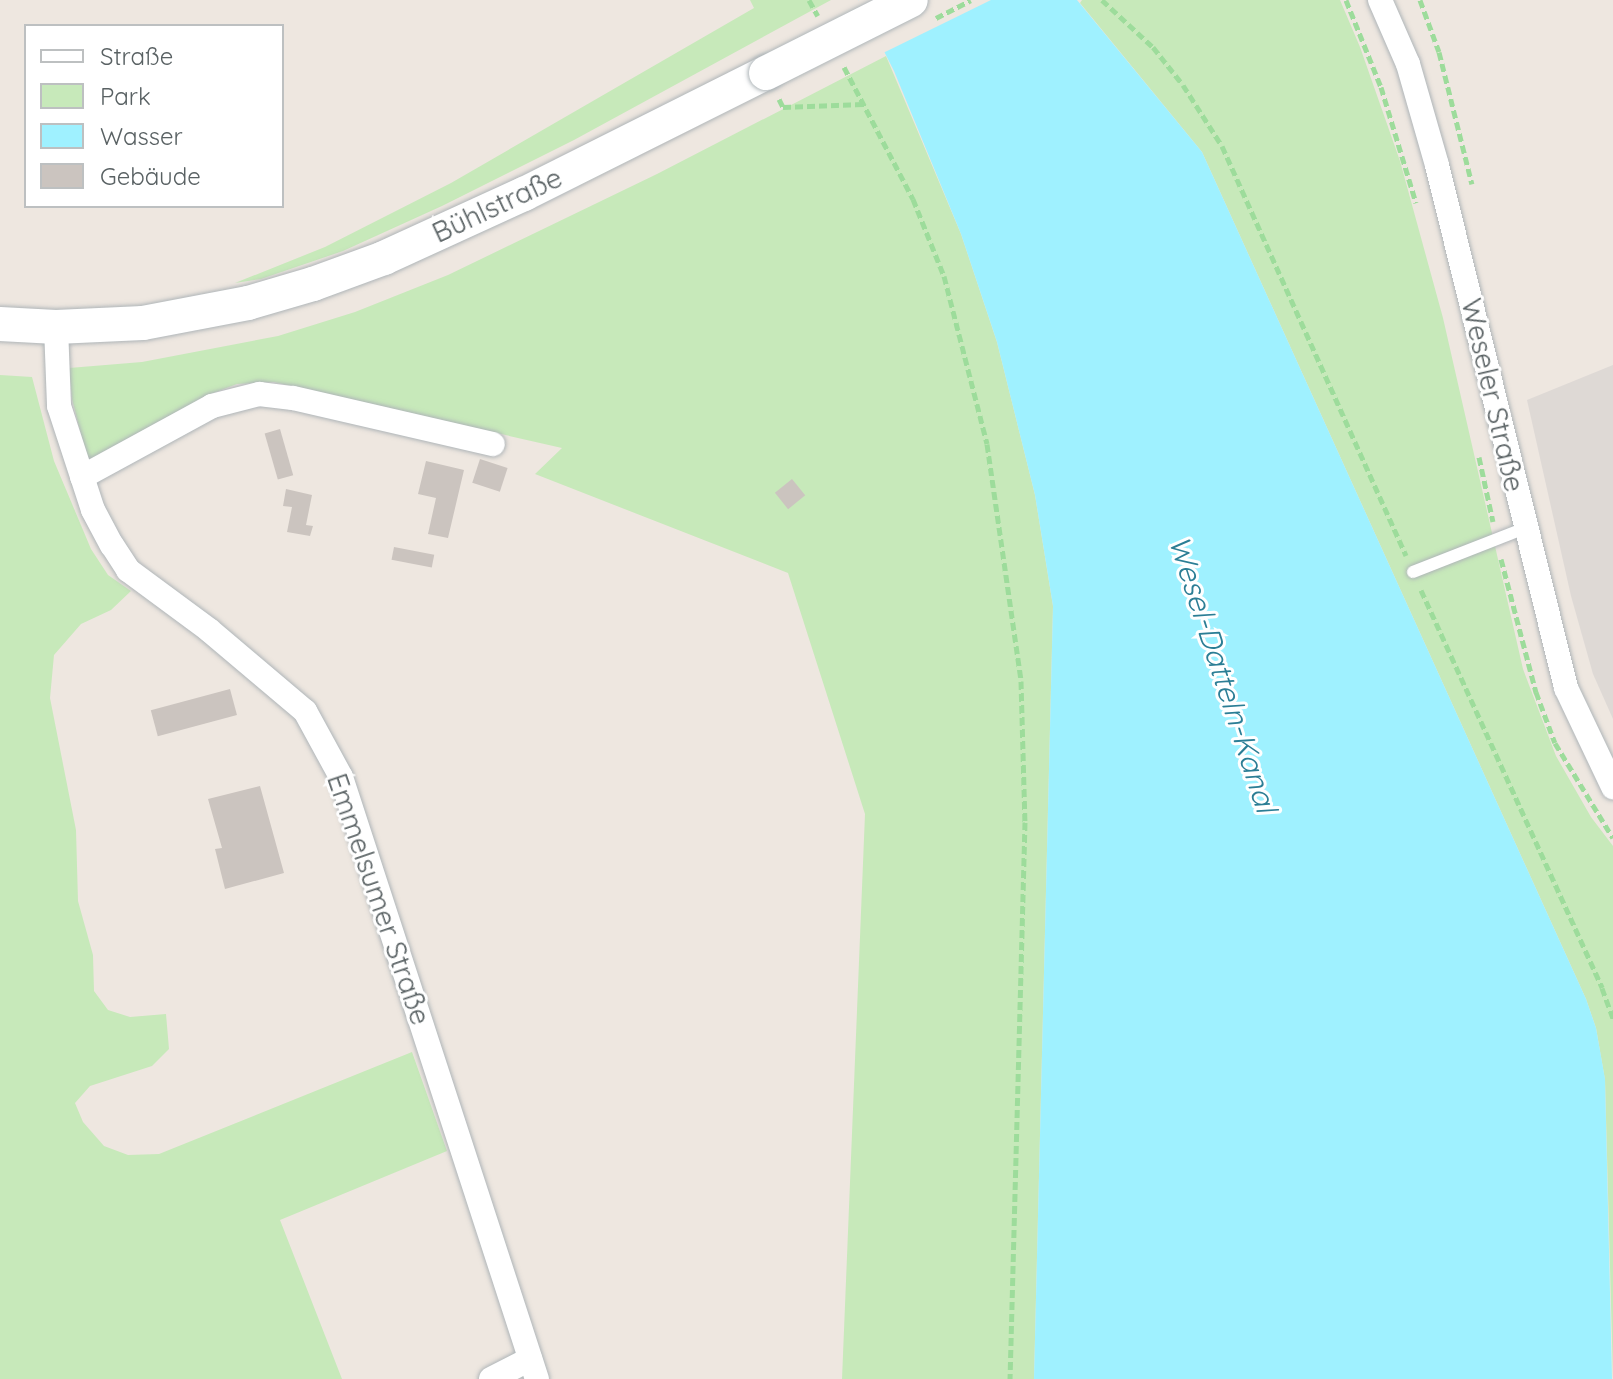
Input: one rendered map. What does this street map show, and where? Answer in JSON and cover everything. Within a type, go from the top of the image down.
[{"type":"street","name":"Bühlstraße","points":[[56,327],[143,323],[248,303],[384,258],[772,85],[911,0]]},
{"type":"street","name":"Weseler Straße","points":[[1380,0],[1408,64],[1437,165],[1566,688],[1613,787]]},
{"type":"street","points":[[0,324],[56,327]]},
{"type":"street","name":"Emmelsumer Straße","points":[[56,327],[59,406],[93,510],[128,570],[209,630],[305,711],[341,777],[534,1369],[491,1379]]},
{"type":"street","points":[[82,477],[212,406],[259,394],[293,398],[493,444]]},
{"type":"lane","points":[[1413,572],[1525,528]]},
{"type":"path","points":[[809,0],[823,26]]},
{"type":"path","points":[[1102,0],[1153,47],[1183,85],[1222,146],[1596,974],[1613,1019]]},
{"type":"path","points":[[843,65],[913,199],[944,276],[966,353],[1001,521],[1021,681],[1025,822],[1010,1379]]},
{"type":"path","points":[[772,85],[783,107],[863,104]]},
{"type":"shaded area","points":[[1613,365],[1613,719],[1593,674],[1571,596],[1527,400]]},
{"type":"green space","points":[[750,0],[831,0],[574,140],[442,206],[343,251],[261,279],[235,283],[325,247],[451,183],[754,8]]},
{"type":"green space","points":[[1082,0],[1340,0],[1360,47],[1400,161],[1443,318],[1523,669],[1556,756],[1591,817],[1613,846],[1613,1379],[1605,1080],[1596,1028],[1586,999],[1202,152],[1080,3]]},
{"type":"green space","points":[[886,56],[961,234],[997,342],[1035,495],[1053,606],[1034,1379],[842,1379],[865,814],[788,573],[535,474],[562,448],[274,382],[237,384],[208,395],[88,462],[72,399],[69,368],[142,362],[278,336],[355,312],[448,275],[657,174]]},
{"type":"green space","points":[[0,375],[32,377],[54,461],[91,549],[108,575],[131,591],[111,610],[81,624],[54,655],[50,698],[76,830],[78,901],[93,955],[94,991],[108,1010],[130,1017],[166,1014],[169,1049],[152,1066],[90,1086],[75,1103],[83,1122],[104,1146],[128,1155],[159,1154],[412,1052],[447,1151],[280,1220],[342,1379],[0,1379]]},
{"type":"water","name":"Wesel-Datteln-Kanal","points":[[858,0],[1077,0],[1202,152],[1586,999],[1596,1028],[1605,1079],[1612,1379],[1034,1379],[1053,606],[1035,495],[997,342],[961,234],[894,71]]},
{"type":"pier","points":[[991,0],[881,54],[854,2]]},
{"type":"building","points":[[280,429],[293,475],[278,480],[265,433]]},
{"type":"building","points":[[480,459],[508,468],[500,492],[472,483]]},
{"type":"building","points":[[426,461],[464,470],[448,538],[428,534],[436,498],[418,494]]},
{"type":"building","points":[[792,479],[805,495],[788,509],[775,493]]},
{"type":"building","points":[[286,489],[312,495],[306,525],[313,526],[310,536],[287,532],[292,507],[283,506]]},
{"type":"building","points":[[394,547],[434,555],[432,568],[392,560]]},
{"type":"building","points":[[230,689],[237,715],[158,736],[151,710]]},
{"type":"building","points":[[260,786],[284,873],[225,889],[215,849],[222,848],[208,799]]}]
